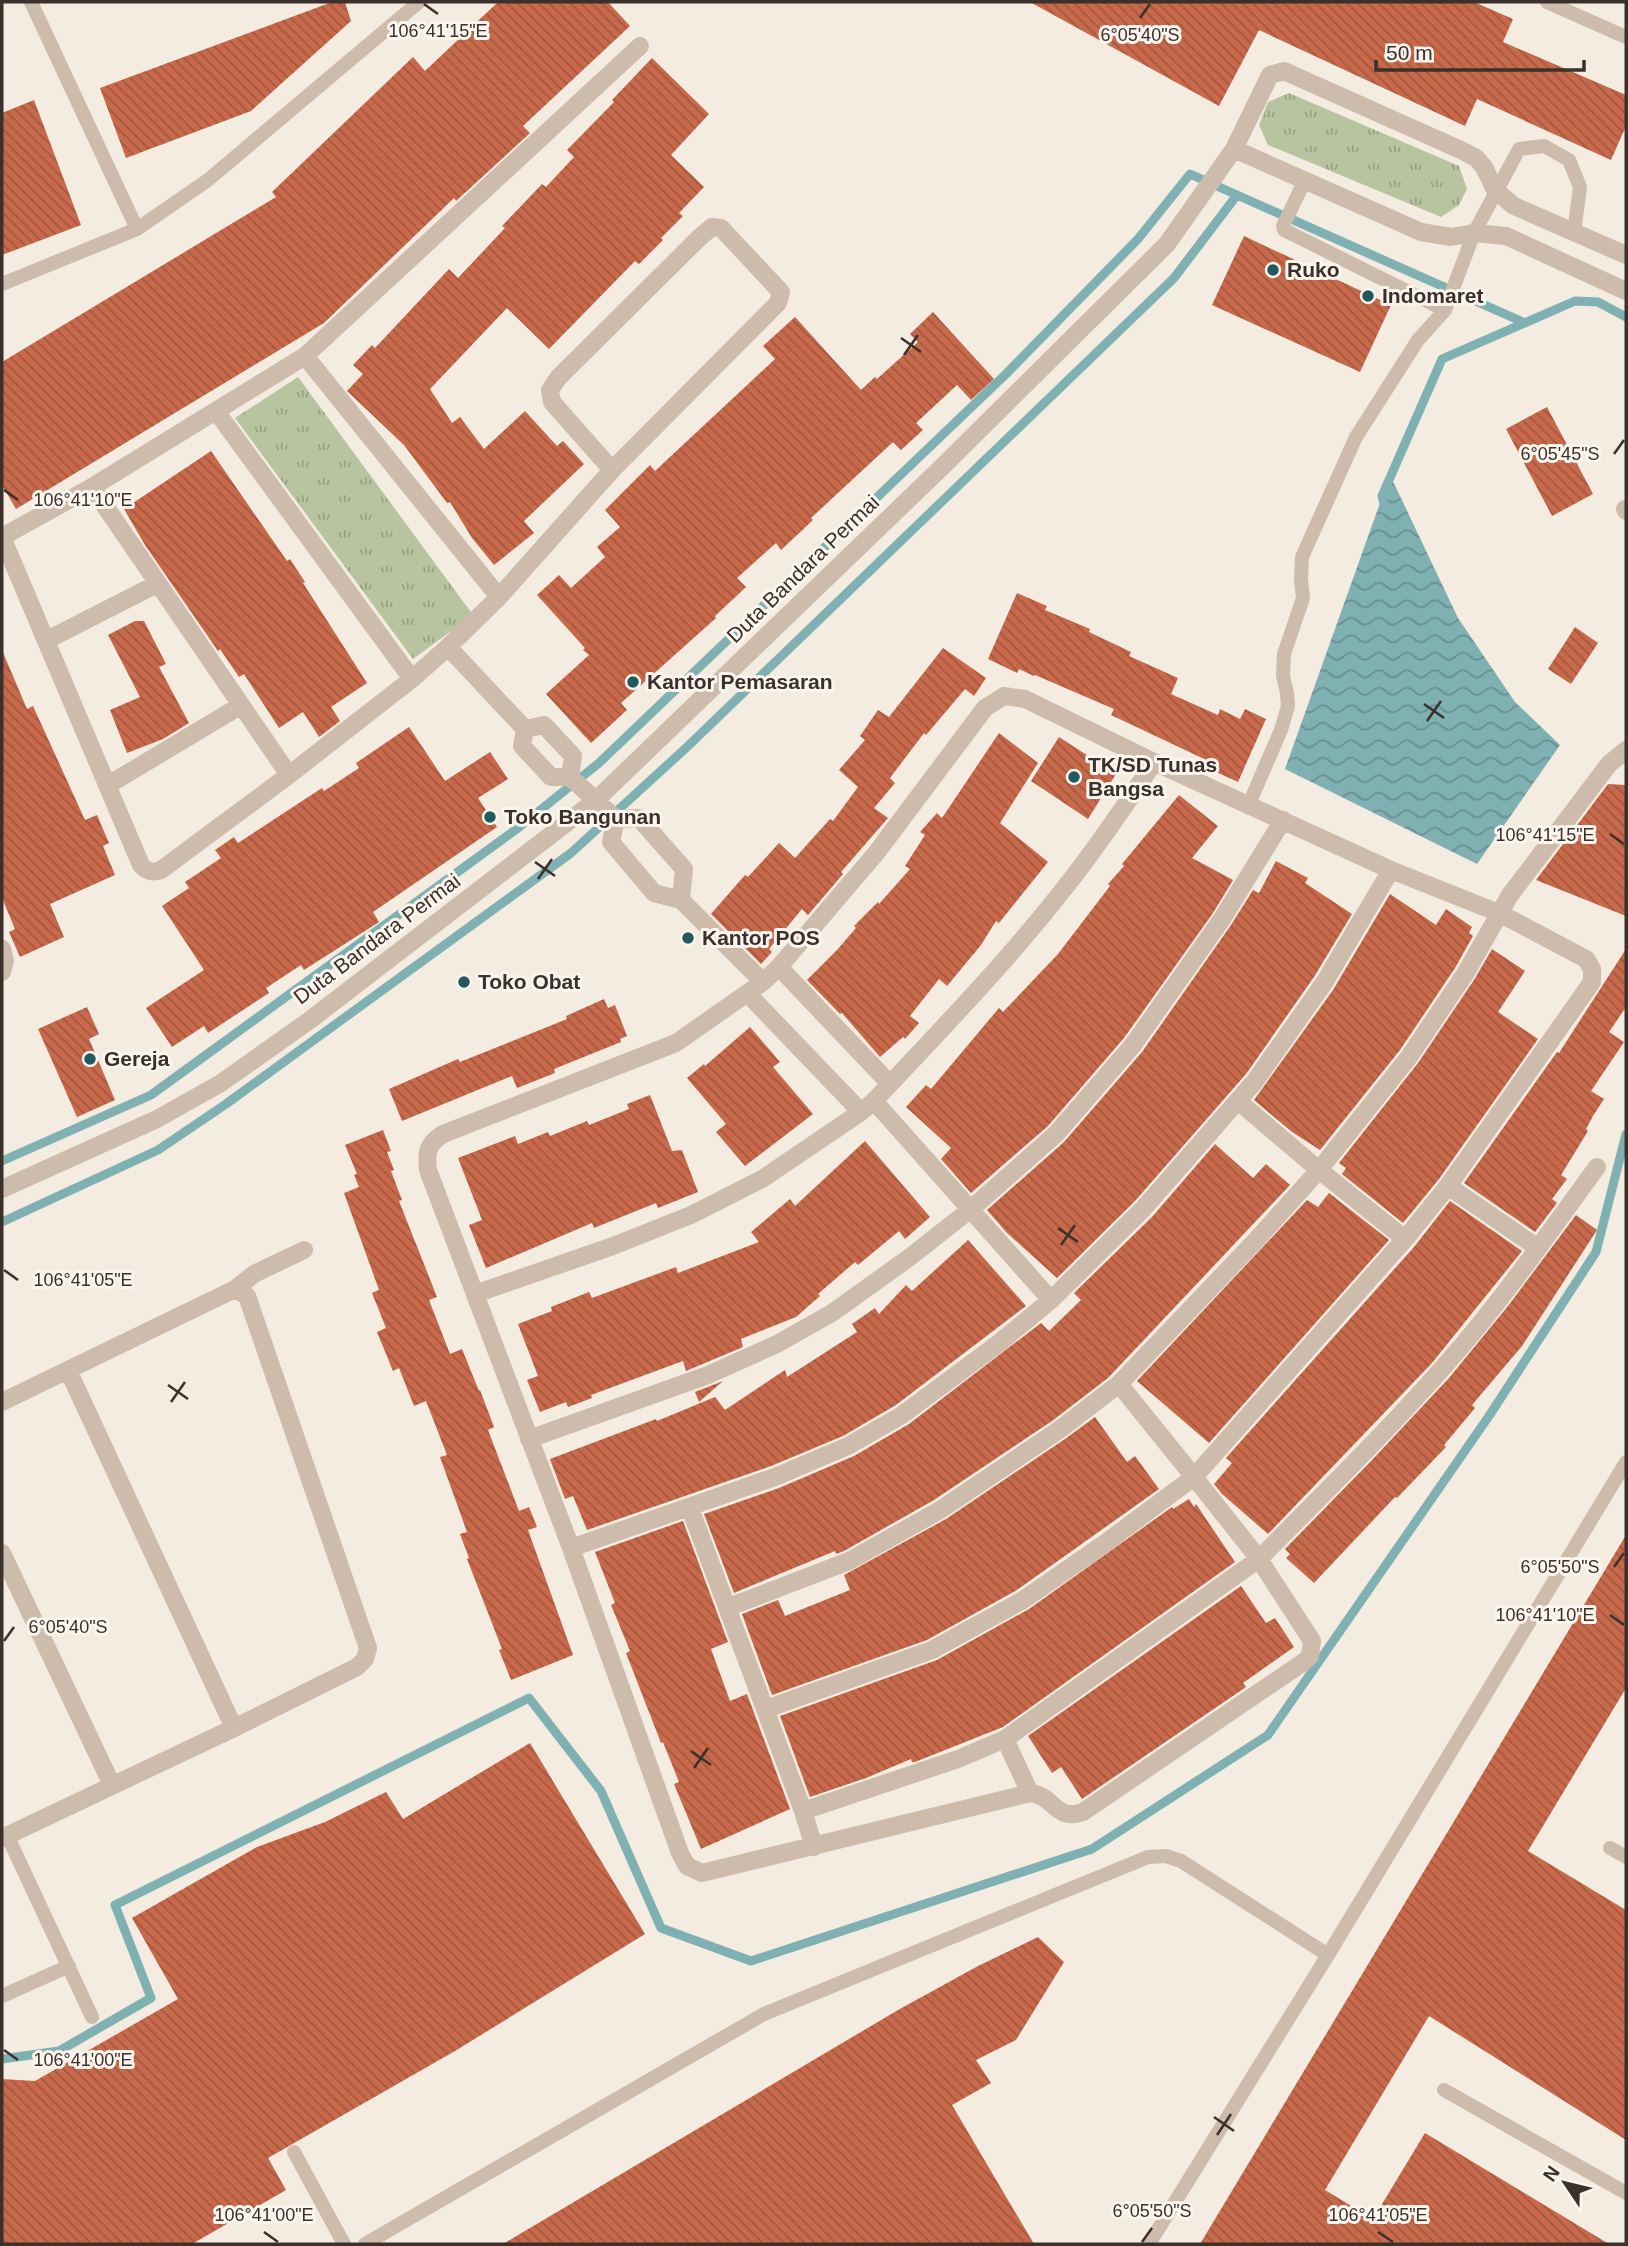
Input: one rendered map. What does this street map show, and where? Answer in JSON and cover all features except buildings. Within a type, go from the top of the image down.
[{"type":"street","points":[[612,470],[552,402],[550,390],[558,378],[700,237],[712,227],[721,228],[781,292],[778,303],[612,470],[499,597],[412,679],[289,775],[154,873],[141,865],[2,537],[92,487],[305,356],[640,46]]},
{"type":"street","name":"Duta Bandara Permai","points":[[2,1189],[157,1119],[221,1083],[310,1020],[581,788],[942,467],[1167,244],[1234,149],[1270,75],[1284,71],[1463,151],[1476,158],[1484,167],[1495,190]]},
{"type":"street","points":[[1234,149],[1422,232],[1451,237],[1474,233],[1506,236],[1626,291]]},
{"type":"street","points":[[1495,190],[1514,206],[1626,255]]},
{"type":"street","points":[[305,356],[499,597]]},
{"type":"street","points":[[216,411],[412,679]]},
{"type":"street","points":[[92,487],[289,775]]},
{"type":"street","points":[[47,640],[157,584]]},
{"type":"street","points":[[448,647],[525,729]]},
{"type":"street","points":[[765,1709],[932,1650],[1023,1600],[1194,1477],[1405,1239],[1448,1186],[1592,982],[1592,969],[1586,959],[1499,913],[1391,870],[1154,762],[1025,699],[1004,696],[985,708],[877,852],[779,967],[763,982],[676,1043],[443,1135],[433,1140],[426,1153],[428,1170],[571,1548],[680,1853],[687,1866],[702,1873],[1030,1793],[1039,1794],[1060,1812],[1072,1816],[1083,1812],[1310,1656],[1312,1641],[1259,1559],[1194,1477],[1119,1384]]},
{"type":"street","points":[[108,785],[240,706]]},
{"type":"street","points":[[525,729],[544,725],[566,748],[573,756],[581,788]]},
{"type":"street","points":[[525,729],[522,746],[551,778],[581,788],[613,817],[639,818],[684,869],[681,900]]},
{"type":"street","points":[[729,1607],[849,1561],[940,1510],[1059,1430],[1119,1384],[1319,1170],[1409,1058],[1465,974],[1510,895],[1609,764],[1626,750]]},
{"type":"street","points":[[475,1294],[613,1246],[691,1214],[762,1179],[868,1107],[955,1015],[1056,900],[1108,832],[1154,762]]},
{"type":"street","points":[[613,817],[611,842],[654,893],[681,900],[763,982]]},
{"type":"street","points":[[529,1439],[708,1375],[777,1344],[832,1313],[971,1209],[1056,1134],[1133,1045],[1222,919],[1283,820]]},
{"type":"street","points":[[571,1548],[775,1477],[848,1446],[902,1415],[952,1380],[1051,1300],[1143,1209],[1255,1081],[1324,983],[1391,870]]},
{"type":"street","points":[[2,949],[5,961],[2,972]]},
{"type":"street","points":[[779,967],[890,1084]]},
{"type":"street","points":[[747,993],[971,1209],[1051,1300]]},
{"type":"street","points":[[1238,1101],[1405,1239]]},
{"type":"street","points":[[803,1811],[958,1759],[1005,1739],[1259,1559],[1464,1344],[1597,1167]]},
{"type":"street","points":[[1448,1186],[1538,1248]]},
{"type":"street","points":[[2,1402],[235,1289],[254,1274],[304,1250]]},
{"type":"street","points":[[4,1832],[234,1728],[357,1667],[365,1659],[368,1648],[247,1296],[235,1289]]},
{"type":"street","points":[[68,1370],[234,1728]]},
{"type":"street","points":[[690,1507],[729,1607],[814,1847]]},
{"type":"street","points":[[2,1553],[112,1785]]},
{"type":"street","points":[[1005,1739],[1030,1793]]},
{"type":"lane","points":[[31,2],[137,229]]},
{"type":"lane","points":[[2,284],[137,229],[208,180],[419,2]]},
{"type":"lane","points":[[1547,2],[1626,37]]},
{"type":"lane","points":[[1249,804],[1281,730],[1288,706],[1283,676],[1284,654],[1303,598],[1302,556],[1356,437],[1418,340],[1447,304],[1474,233],[1519,149],[1544,146],[1569,160],[1580,187],[1574,232]]},
{"type":"lane","points":[[1305,180],[1283,226],[1287,233],[1447,304]]},
{"type":"lane","points":[[1149,2244],[1328,1955],[1626,1462]]},
{"type":"lane","points":[[4,1832],[92,2017]]},
{"type":"lane","points":[[1610,1848],[1626,1857]]},
{"type":"lane","points":[[365,2244],[764,2014],[1148,1857],[1166,1856],[1181,1861],[1328,1955]]},
{"type":"lane","points":[[2,1996],[69,1966]]},
{"type":"lane","points":[[1444,2090],[1626,2193]]},
{"type":"lane","points":[[294,2152],[344,2244]]},
{"type":"green space","points":[[1289,93],[1459,166],[1467,189],[1459,205],[1441,217],[1268,145],[1259,125],[1268,102]]},
{"type":"green space","points":[[298,377],[473,615],[413,659],[235,418]]},
{"type":"water","points":[[1390,475],[1458,618],[1515,702],[1560,745],[1477,864],[1285,769]]},
{"type":"waterway","points":[[2,1161],[151,1095],[518,828],[599,763],[1006,374],[1138,239],[1190,174],[1237,195]]},
{"type":"waterway","points":[[2,1222],[158,1150],[226,1104],[571,853],[687,747],[1174,278],[1237,195],[1525,323]]},
{"type":"waterway","points":[[1385,507],[1382,496],[1442,359],[1575,301],[1598,302],[1626,317]]},
{"type":"waterway","points":[[2,2059],[59,2051],[151,1998],[115,1905],[529,1698],[601,1791],[661,1928],[751,1961],[1092,1849],[1268,1735],[1489,1416],[1596,1252],[1626,1134]]},
{"type":"place","name":"Ruko","points":[[1273,270]]},
{"type":"place","name":"Indomaret","points":[[1368,296]]},
{"type":"place","name":"Kantor Pemasaran","points":[[633,682]]},
{"type":"place","name":"TK/SD Tunas Bangsa","points":[[1074,777]]},
{"type":"place","name":"Toko Bangunan","points":[[490,817]]},
{"type":"place","name":"Kantor POS","points":[[688,938]]},
{"type":"place","name":"Toko Obat","points":[[464,982]]},
{"type":"place","name":"Gereja","points":[[90,1059]]}]
